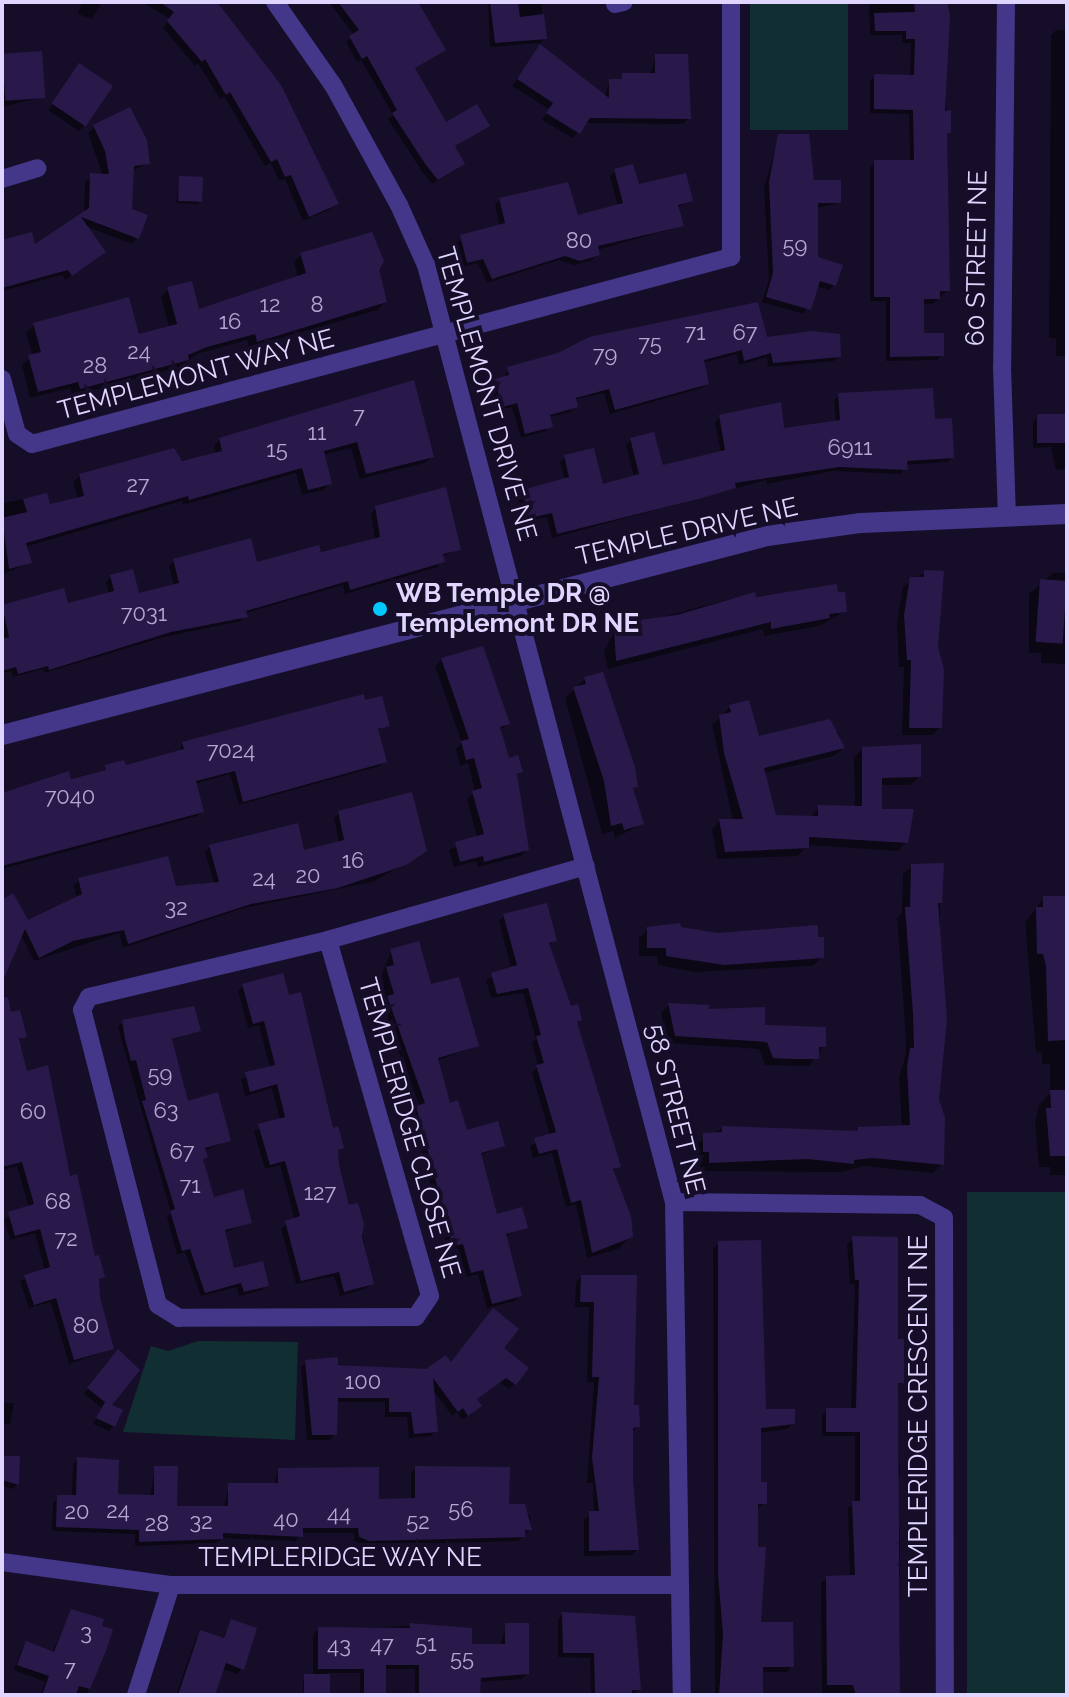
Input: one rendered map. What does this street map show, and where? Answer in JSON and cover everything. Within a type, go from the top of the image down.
[{"type":"street","name":"TEMPLEMONT DRIVE NE","points":[[275,2],[333,85],[399,205],[426,265],[517,598]]},
{"type":"street","name":"TEMPLEMONT WAY NE","points":[[2,379],[17,434],[32,444],[447,337],[731,257],[731,2]]},
{"type":"street","name":"60 STREET NE","points":[[1006,2],[1002,367],[1007,514]]},
{"type":"street","points":[[2,179],[37,168]]},
{"type":"street","name":"TEMPLE DRIVE NE","points":[[2,735],[517,598],[767,536],[861,523],[1007,514],[1067,514]]},
{"type":"street","name":"58 STREET NE","points":[[517,598],[674,1202],[682,1695]]},
{"type":"street","name":"TEMPLERIDGE CLOSE NE","points":[[328,940],[430,1296],[416,1317],[179,1318],[158,1305],[82,1010],[89,997],[328,940],[586,866]]},
{"type":"street","name":"TEMPLERIDGE CRESCENT NE","points":[[674,1202],[920,1205],[944,1218],[945,1695]]},
{"type":"street","name":"TEMPLERIDGE WAY NE","points":[[2,1562],[171,1585],[680,1585]]},
{"type":"street","points":[[136,1695],[171,1585]]},
{"type":"green space","points":[[750,2],[848,2],[848,130],[750,130]]},
{"type":"green space","points":[[967,1192],[1067,1192],[1067,1695],[967,1695]]},
{"type":"green space","points":[[198,1341],[298,1342],[295,1440],[123,1432],[151,1346],[168,1351]]},
{"type":"building","points":[[160,2],[217,2],[281,85],[339,204],[309,217],[291,175],[285,177],[277,159],[271,162],[230,92],[226,95],[205,59],[202,62],[167,21],[174,12]]},
{"type":"building","points":[[338,2],[418,2],[446,50],[415,68],[446,122],[477,104],[490,126],[455,146],[465,164],[438,180],[426,165],[392,113],[397,110],[367,56],[362,59],[349,36],[359,30]]},
{"type":"building","points":[[490,2],[518,2],[520,17],[544,14],[547,39],[495,43]]},
{"type":"building","points":[[914,2],[947,2],[950,15],[945,111],[951,110],[951,133],[947,133],[950,291],[940,291],[940,299],[924,299],[924,333],[944,333],[944,356],[890,357],[890,297],[874,297],[874,160],[914,160],[913,110],[874,109],[874,74],[914,75],[915,39],[906,39],[906,31],[875,31],[874,13],[915,12]]},
{"type":"building","points":[[540,44],[609,98],[609,79],[622,79],[622,73],[655,73],[655,54],[688,54],[691,119],[590,118],[580,134],[546,113],[553,103],[517,79]]},
{"type":"building","points":[[42,51],[45,98],[5,101],[2,54]]},
{"type":"building","points":[[79,63],[113,86],[86,127],[52,104]]},
{"type":"building","points":[[130,107],[147,140],[150,164],[134,166],[132,209],[148,215],[139,239],[81,217],[106,252],[72,276],[68,270],[2,288],[2,240],[32,232],[35,244],[89,208],[90,173],[109,174],[105,151],[93,125]]},
{"type":"building","points":[[778,134],[809,134],[814,180],[841,180],[841,203],[818,203],[818,257],[843,265],[836,286],[820,281],[811,310],[766,297],[773,273],[769,182]]},
{"type":"building","points":[[633,164],[639,184],[686,173],[693,201],[678,205],[684,226],[598,246],[600,255],[580,261],[565,256],[492,279],[483,259],[467,263],[460,235],[505,223],[499,198],[568,182],[578,215],[623,203],[614,169]]},
{"type":"building","points":[[179,176],[203,177],[202,202],[178,201]]},
{"type":"building","points":[[372,232],[384,261],[379,270],[387,302],[257,342],[255,334],[207,347],[188,355],[189,360],[80,389],[78,382],[38,392],[28,355],[41,352],[33,323],[129,297],[139,334],[177,324],[167,287],[192,281],[199,309],[306,273],[300,253]]},
{"type":"building","points":[[758,302],[767,337],[812,331],[840,334],[841,357],[773,363],[771,353],[744,361],[742,350],[704,360],[709,384],[615,410],[609,389],[576,398],[578,407],[550,415],[553,427],[525,434],[517,403],[502,407],[495,379],[509,375],[507,367],[558,353],[589,337]]},
{"type":"building","points":[[414,380],[434,457],[366,474],[357,442],[324,451],[332,484],[308,490],[302,468],[189,500],[188,496],[26,543],[32,563],[9,569],[2,518],[27,512],[23,499],[47,493],[50,504],[84,496],[79,474],[174,448],[182,461],[222,451],[219,438]]},
{"type":"building","points":[[933,388],[935,419],[952,418],[954,458],[907,461],[908,470],[839,467],[735,483],[736,488],[702,498],[557,534],[552,513],[529,518],[522,490],[569,477],[564,455],[594,448],[603,484],[639,474],[630,438],[654,432],[663,465],[725,450],[719,415],[781,402],[784,428],[840,420],[838,393]]},
{"type":"building","points":[[1037,414],[1067,414],[1067,443],[1037,443]]},
{"type":"building","points":[[446,487],[461,550],[443,554],[445,562],[350,590],[348,581],[246,611],[248,617],[171,632],[49,670],[48,666],[18,674],[16,667],[2,671],[2,639],[9,637],[2,605],[64,588],[68,603],[114,591],[110,575],[133,569],[139,593],[179,583],[173,559],[251,538],[257,562],[319,545],[321,552],[380,537],[375,506]]},
{"type":"building","points":[[924,570],[944,571],[938,647],[944,669],[942,728],[909,728],[911,660],[907,660],[904,615],[910,577],[924,577]]},
{"type":"building","points":[[1040,579],[1067,581],[1063,644],[1036,642]]},
{"type":"building","points":[[837,584],[838,592],[845,592],[847,612],[829,614],[830,618],[771,629],[771,622],[616,661],[614,628],[632,621],[677,615],[755,592],[756,597]]},
{"type":"building","points":[[483,646],[510,724],[500,727],[509,758],[518,755],[523,772],[517,774],[529,850],[484,862],[483,856],[460,862],[455,842],[484,834],[472,791],[482,788],[474,758],[466,760],[461,741],[469,739],[441,658]]},
{"type":"building","points":[[603,672],[635,767],[638,787],[633,788],[644,824],[624,830],[622,823],[611,826],[604,781],[573,687],[586,684],[584,677]]},
{"type":"building","points":[[364,694],[365,700],[382,696],[390,726],[378,729],[387,762],[243,802],[235,771],[196,781],[204,812],[2,866],[2,793],[69,771],[71,779],[106,770],[105,765],[124,760],[126,765],[184,749],[182,742]]},
{"type":"building","points":[[749,700],[759,736],[830,719],[845,748],[764,768],[776,815],[818,816],[818,805],[862,806],[862,747],[921,744],[921,777],[882,778],[882,809],[914,809],[908,843],[809,837],[809,848],[725,852],[719,819],[743,819],[724,753],[719,715],[731,712],[729,705]]},
{"type":"building","points":[[412,792],[427,851],[406,865],[338,888],[251,904],[128,944],[124,930],[73,941],[39,958],[25,929],[2,983],[2,900],[13,893],[28,920],[82,894],[78,878],[168,856],[176,886],[219,882],[209,845],[298,823],[304,850],[344,840],[338,811]]},
{"type":"building","points":[[944,863],[942,903],[938,903],[947,1019],[939,1099],[945,1118],[944,1165],[873,1158],[854,1160],[854,1164],[808,1159],[709,1163],[709,1152],[703,1152],[703,1133],[722,1132],[722,1126],[858,1131],[858,1127],[910,1125],[907,1067],[910,1048],[914,1048],[905,907],[910,907],[911,864]]},
{"type":"building","points":[[1043,896],[1067,896],[1067,1040],[1048,1041],[1046,966],[1043,954],[1037,954],[1036,907],[1043,907]]},
{"type":"building","points":[[547,903],[557,941],[549,943],[571,1006],[578,1004],[582,1020],[577,1022],[621,1167],[613,1169],[631,1216],[633,1237],[592,1253],[581,1200],[571,1203],[557,1149],[539,1154],[534,1138],[556,1132],[536,1065],[544,1063],[536,1036],[541,1035],[528,988],[497,994],[491,973],[517,965],[503,914]]},
{"type":"building","points":[[680,923],[681,927],[718,933],[818,925],[818,937],[824,937],[824,958],[724,965],[666,956],[666,948],[647,948],[647,927]]},
{"type":"building","points":[[419,941],[431,984],[459,977],[479,1046],[438,1058],[450,1103],[458,1100],[467,1130],[498,1121],[505,1146],[481,1153],[497,1214],[522,1207],[528,1228],[506,1234],[522,1296],[492,1304],[483,1270],[471,1273],[463,1244],[453,1246],[416,1106],[425,1103],[387,996],[394,994],[386,967],[394,965],[390,949]]},
{"type":"building","points":[[283,973],[289,995],[301,992],[333,1128],[338,1126],[344,1148],[338,1150],[339,1165],[349,1205],[358,1203],[364,1224],[362,1237],[374,1284],[344,1292],[339,1272],[301,1281],[285,1221],[300,1216],[285,1161],[270,1165],[258,1124],[285,1117],[277,1084],[250,1092],[245,1072],[275,1065],[264,1021],[253,1024],[242,984]]},
{"type":"building","points":[[8,997],[11,1012],[20,1010],[27,1037],[19,1039],[27,1071],[48,1065],[70,1176],[77,1174],[95,1256],[99,1255],[105,1277],[99,1279],[100,1297],[114,1349],[74,1360],[56,1298],[34,1305],[24,1275],[50,1267],[40,1229],[15,1236],[8,1212],[34,1204],[22,1162],[2,1167],[2,998]]},
{"type":"building","points":[[668,1003],[709,1005],[709,1009],[765,1007],[765,1025],[826,1027],[826,1047],[819,1047],[819,1059],[773,1058],[767,1042],[675,1036]]},
{"type":"building","points":[[194,1006],[201,1031],[172,1039],[188,1101],[218,1092],[231,1141],[205,1148],[208,1157],[203,1159],[214,1197],[243,1189],[252,1223],[225,1230],[234,1268],[263,1261],[269,1286],[244,1292],[241,1283],[205,1293],[190,1249],[182,1251],[170,1211],[175,1209],[142,1101],[146,1100],[136,1060],[131,1061],[125,1039],[122,1020]]},
{"type":"building","points":[[1050,1090],[1067,1090],[1067,1156],[1050,1156],[1046,1108],[1051,1108]]},
{"type":"building","points":[[852,1236],[898,1237],[898,1339],[904,1339],[904,1383],[898,1383],[900,1695],[856,1695],[853,1685],[827,1685],[826,1576],[855,1575],[852,1501],[860,1501],[860,1432],[826,1432],[826,1408],[856,1408],[859,1280],[855,1280]]},
{"type":"building","points":[[761,1240],[766,1409],[795,1409],[795,1424],[761,1428],[761,1482],[767,1482],[767,1504],[758,1504],[758,1547],[766,1547],[761,1622],[793,1622],[794,1667],[763,1667],[763,1695],[719,1695],[723,1634],[718,1575],[718,1241]]},
{"type":"building","points":[[581,1275],[637,1275],[634,1405],[639,1405],[640,1427],[633,1428],[633,1480],[639,1550],[589,1551],[589,1511],[599,1511],[592,1457],[599,1377],[592,1377],[594,1302],[580,1302]]},
{"type":"building","points":[[493,1308],[519,1329],[504,1348],[529,1368],[516,1385],[506,1378],[477,1399],[482,1406],[468,1416],[463,1408],[458,1412],[433,1378],[438,1432],[414,1434],[411,1412],[389,1412],[389,1398],[338,1398],[337,1435],[312,1435],[305,1360],[338,1357],[338,1365],[426,1369],[446,1355],[451,1362]]},
{"type":"building","points":[[118,1349],[140,1370],[112,1405],[123,1410],[115,1427],[96,1418],[105,1402],[87,1388]]},
{"type":"building","points":[[2,1456],[20,1456],[19,1485],[2,1480]]},
{"type":"building","points":[[77,1457],[119,1460],[118,1494],[154,1495],[154,1466],[178,1466],[177,1506],[228,1506],[228,1483],[278,1483],[278,1468],[379,1467],[379,1499],[415,1498],[415,1466],[510,1467],[509,1504],[525,1504],[532,1530],[525,1530],[525,1537],[369,1541],[359,1537],[358,1528],[303,1528],[303,1537],[223,1533],[223,1539],[139,1542],[139,1530],[56,1527],[57,1495],[76,1495]]},
{"type":"building","points":[[71,1609],[104,1619],[102,1626],[113,1629],[106,1651],[90,1689],[79,1686],[76,1695],[42,1695],[49,1676],[17,1665],[26,1641],[54,1652]]},
{"type":"building","points":[[562,1612],[635,1616],[641,1690],[632,1690],[632,1695],[595,1695],[594,1653],[563,1653]]},
{"type":"building","points":[[231,1619],[257,1628],[244,1670],[226,1663],[215,1695],[178,1695],[200,1630],[224,1638]]},
{"type":"building","points":[[410,1623],[472,1628],[472,1644],[505,1644],[505,1623],[529,1623],[529,1674],[481,1678],[480,1695],[419,1695],[419,1665],[386,1665],[386,1695],[364,1695],[364,1669],[318,1669],[318,1627],[410,1628]]},
{"type":"building","points":[[304,1674],[330,1674],[330,1695],[304,1695]]},
{"type":"place","name":"WB Temple DR @ Templemont DR NE","points":[[380,609]]}]
